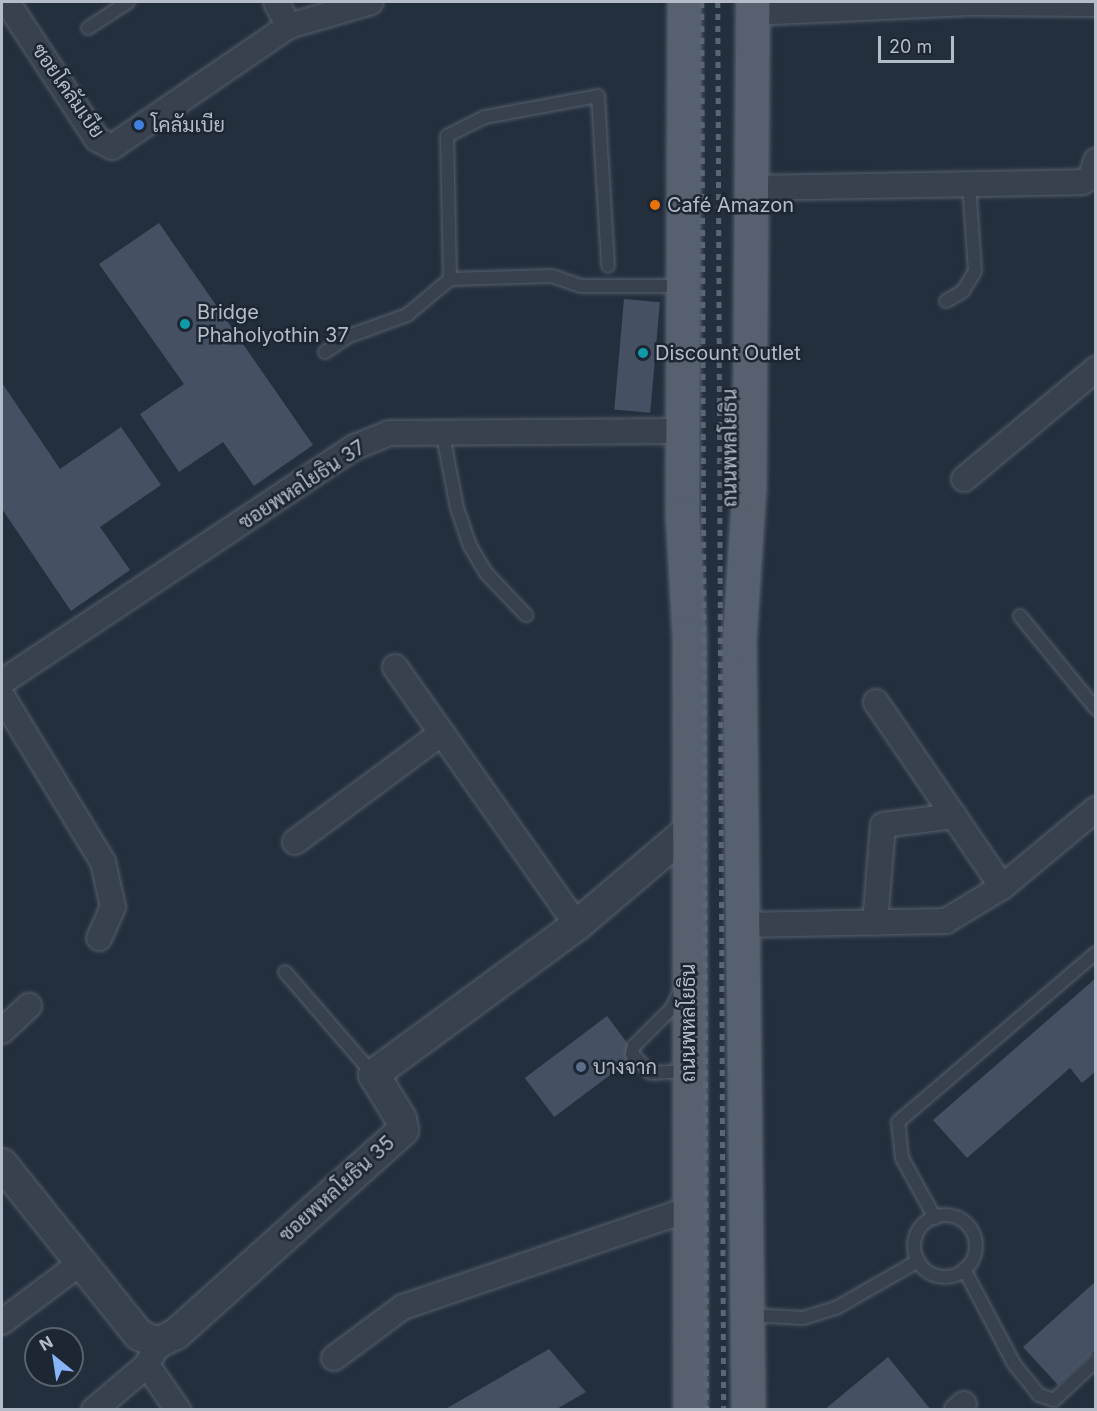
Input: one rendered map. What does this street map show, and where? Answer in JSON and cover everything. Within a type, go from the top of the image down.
[{"type":"main road","name":"ถนนพหลโยธิน","points":[[684,2],[685,286],[682,430],[689,637],[687,936],[690,1410]]},
{"type":"main road","name":"ถนนพหลโยธิน","points":[[703,2],[717,100],[730,507],[739,641],[748,1410]]},
{"type":"main road","name":"ถนนพหลโยธิน","points":[[689,637],[702,544],[717,100],[744,5]]},
{"type":"main road","name":"ถนนพหลโยธิน","points":[[739,641],[748,515],[752,188],[744,5]]},
{"type":"street","name":"ซอยโคลัมเบีย","points":[[7,2],[97,139],[112,147],[289,26],[371,2]]},
{"type":"street","points":[[276,2],[289,26]]},
{"type":"street","points":[[744,5],[1095,4]]},
{"type":"street","points":[[752,188],[1082,182],[1091,177],[1095,161]]},
{"type":"street","points":[[964,479],[1095,369]]},
{"type":"street","name":"ซอยพหลโยธิน 37","points":[[2,682],[356,447],[389,433],[442,430],[682,430]]},
{"type":"street","points":[[395,667],[577,925]]},
{"type":"street","points":[[2,696],[103,862],[113,907],[99,938]]},
{"type":"street","points":[[876,702],[1002,887]]},
{"type":"street","points":[[295,842],[442,733]]},
{"type":"street","points":[[742,925],[946,921],[1002,887],[1095,809]]},
{"type":"street","points":[[875,923],[883,825],[954,816]]},
{"type":"street","points":[[374,1075],[577,925],[688,831]]},
{"type":"street","points":[[2,1031],[29,1006]]},
{"type":"street","name":"ซอยพหลโยธิน 35","points":[[153,1354],[403,1130],[401,1119],[374,1075]]},
{"type":"street","points":[[2,1164],[153,1354],[178,1410]]},
{"type":"street","points":[[334,1358],[403,1307],[689,1209]]},
{"type":"street","points":[[2,1322],[82,1262]]},
{"type":"street","points":[[94,1410],[153,1354]]},
{"type":"lane","points":[[88,28],[128,2]]},
{"type":"lane","points":[[450,279],[447,135],[485,117],[598,96],[608,266]]},
{"type":"lane","points":[[946,301],[963,291],[975,271],[969,184]]},
{"type":"lane","points":[[325,352],[349,336],[407,315],[450,279],[552,276],[581,286],[685,286]]},
{"type":"lane","points":[[442,430],[457,508],[470,546],[487,574],[526,615]]},
{"type":"lane","points":[[1020,616],[1095,709]]},
{"type":"lane","points":[[687,936],[680,992],[672,1008],[634,1046],[632,1054],[651,1073],[688,1071]]},
{"type":"lane","points":[[935,1218],[902,1158],[896,1137],[898,1122],[1095,953]]},
{"type":"lane","points":[[285,972],[374,1075]]},
{"type":"lane","points":[[953,1216],[972,1231],[975,1255],[964,1269],[948,1277],[936,1276],[918,1261],[915,1238],[935,1218],[953,1216]]},
{"type":"lane","points":[[748,1315],[803,1318],[837,1308],[918,1261]]},
{"type":"lane","points":[[964,1269],[1014,1364],[1039,1395],[1054,1400],[1095,1361]]},
{"type":"building","name":"Bridge Phaholyothin 37","points":[[159,223],[313,445],[254,486],[223,442],[179,472],[140,414],[184,384],[99,264]]},
{"type":"building","name":"Discount Outlet","points":[[624,299],[660,302],[650,413],[614,410]]},
{"type":"building","points":[[2,383],[60,469],[121,427],[161,485],[100,527],[130,570],[71,611],[2,509]]},
{"type":"building","points":[[1096,978],[1096,1071],[1082,1083],[1070,1068],[967,1158],[933,1120]]},
{"type":"building","name":"บางจาก","points":[[607,1016],[636,1055],[554,1117],[525,1078]]},
{"type":"building","points":[[1096,1281],[1096,1350],[1058,1385],[1023,1347]]},
{"type":"building","points":[[549,1349],[586,1392],[555,1410],[444,1410]]},
{"type":"building","points":[[888,1357],[931,1410],[824,1410]]},
{"type":"railway","points":[[702,2],[707,1410]]},
{"type":"railway","points":[[718,2],[724,1410]]},
{"type":"place","name":"โคลัมเบีย","points":[[139,125]]},
{"type":"place","name":"Café Amazon","points":[[655,205]]},
{"type":"place","name":"Bridge Phaholyothin 37","points":[[185,324]]},
{"type":"place","name":"Discount Outlet","points":[[643,353]]},
{"type":"place","name":"บางจาก","points":[[581,1067]]}]
